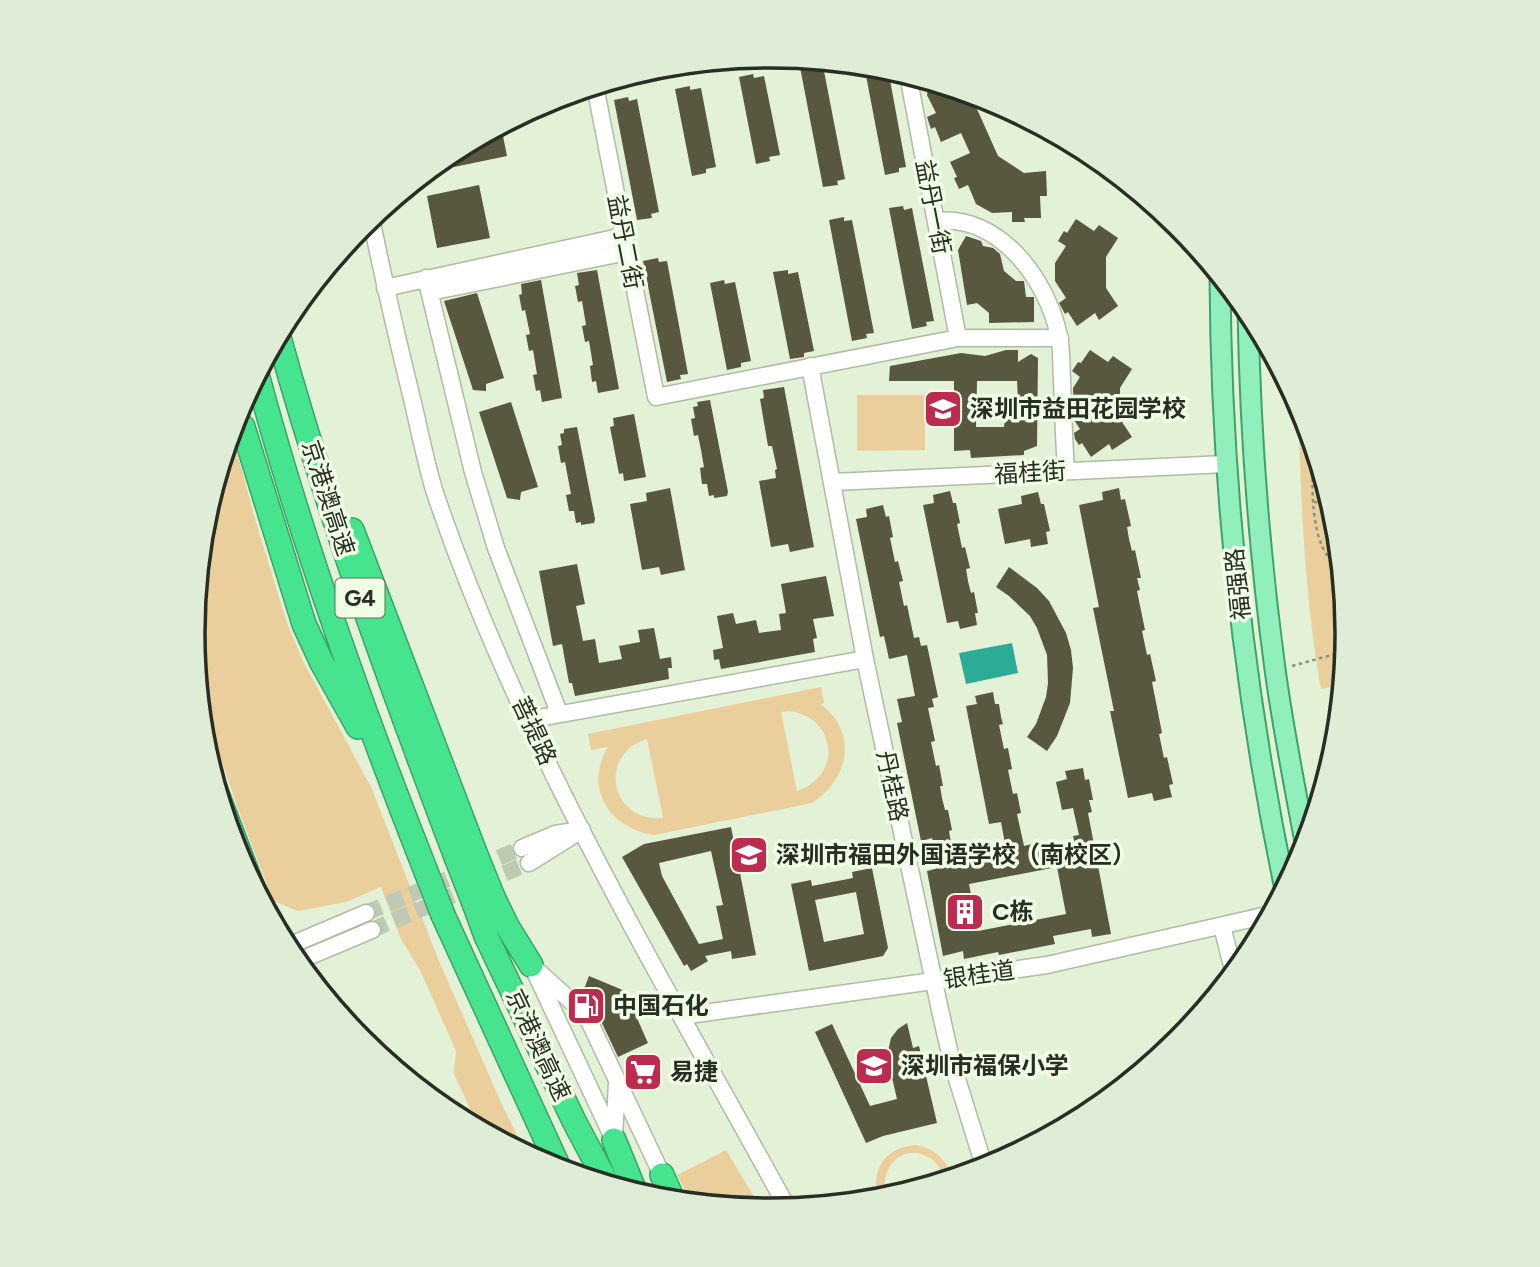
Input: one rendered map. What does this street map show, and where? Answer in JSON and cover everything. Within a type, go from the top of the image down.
[{"type":"highway","points":[[282,348],[296,399],[368,567],[483,900],[507,926],[531,965]]},
{"type":"highway","name":"京港澳高速","points":[[261,387],[358,695],[443,915],[553,1156]]},
{"type":"highway","points":[[243,431],[304,624],[322,663],[397,797]]},
{"type":"highway","name":"京港澳高速","points":[[483,900],[486,936],[601,1173]]},
{"type":"highway","points":[[614,1140],[631,1181]]},
{"type":"highway","points":[[662,1175],[668,1189]]},
{"type":"main road","name":"福强路","points":[[1220,292],[1226,464],[1253,719],[1282,873]]},
{"type":"main road","name":"福强路","points":[[1249,333],[1253,460],[1276,671],[1302,823]]},
{"type":"street","name":"益丹一街","points":[[910,87],[958,338]]},
{"type":"street","name":"益丹二街","points":[[597,96],[656,397],[810,366]]},
{"type":"street","points":[[936,221],[951,219],[987,230],[1026,266],[1051,309],[1060,338],[1066,471]]},
{"type":"street","name":"菩提路","points":[[374,231],[385,288],[435,491],[477,604],[528,720],[582,830],[782,1199]]},
{"type":"street","points":[[385,288],[428,285],[626,244]]},
{"type":"street","points":[[428,285],[473,472],[495,548],[559,713]]},
{"type":"street","points":[[810,366],[958,338],[1060,338]]},
{"type":"street","name":"丹桂路","points":[[810,366],[865,659],[933,981],[952,1063],[981,1158]]},
{"type":"street","name":"福桂街","points":[[833,482],[1226,464]]},
{"type":"street","points":[[528,720],[865,659]]},
{"type":"street","points":[[526,855],[555,834],[582,830]]},
{"type":"street","points":[[297,943],[366,913]]},
{"type":"street","name":"银桂道","points":[[682,1016],[1073,961],[1259,917]]},
{"type":"street","points":[[1222,926],[1231,961]]},
{"type":"street","points":[[307,957],[372,930]]},
{"type":"street","points":[[531,965],[587,1018],[662,1175]]},
{"type":"street","points":[[531,965],[614,1140]]},
{"type":"street","points":[[614,1140],[618,1093],[616,1078]]},
{"type":"path","points":[[1314,479],[1315,530],[1330,559]]},
{"type":"path","points":[[1314,502],[1319,502]]},
{"type":"path","points":[[1276,671],[1334,654]]},
{"type":"shaded area","points":[[857,395],[925,395],[925,450],[857,451]]},
{"type":"shaded area","points":[[1299,437],[1316,487],[1324,523],[1334,597],[1332,687],[1321,689],[1307,582]]},
{"type":"shaded area","points":[[236,449],[287,623],[303,661],[372,789],[439,961],[519,1140],[472,1114],[454,1074],[456,1051],[420,970],[401,939],[381,887],[346,902],[298,911],[273,901],[216,744],[206,670],[205,634],[206,597],[216,523]]},
{"type":"shaded area","points":[[821,687],[824,703],[820,704],[832,715],[840,728],[844,755],[834,782],[812,803],[654,835],[625,824],[605,804],[598,777],[608,747],[591,750],[588,734]],"holes":[[[789,711],[805,716],[817,724],[825,735],[828,748],[822,773],[812,784],[797,791],[781,712]],[[647,739],[663,817],[663,818],[645,817],[631,810],[621,799],[616,786],[616,772],[621,758],[631,747]]]},
{"type":"shaded area","points":[[916,1145],[930,1149],[940,1156],[949,1170],[942,1172],[930,1158],[919,1153],[910,1153],[894,1161],[885,1178],[885,1187],[876,1189],[878,1170],[882,1162],[896,1150]]},
{"type":"shaded area","points":[[726,1150],[755,1199],[686,1192],[677,1175]]},
{"type":"water","points":[[1012,643],[1018,673],[966,684],[959,653]]},
{"type":"building","points":[[800,69],[824,71],[845,179],[837,181],[838,185],[823,187]]},
{"type":"building","points":[[753,74],[754,78],[764,76],[780,155],[769,157],[770,161],[756,164],[739,77]]},
{"type":"building","points":[[866,77],[890,82],[906,167],[899,168],[899,172],[885,175]]},
{"type":"building","points":[[690,86],[690,90],[701,88],[716,167],[706,169],[706,173],[692,176],[675,89]]},
{"type":"building","points":[[928,91],[977,108],[998,156],[1024,173],[1046,171],[1047,196],[1040,196],[1041,218],[1024,218],[1025,222],[1012,222],[1012,212],[992,213],[976,204],[968,185],[959,189],[950,162],[970,153],[961,133],[941,142],[935,127],[931,129],[927,117],[936,113]]},
{"type":"building","points":[[628,97],[629,101],[637,99],[659,212],[651,214],[652,218],[637,220],[614,100]]},
{"type":"building","points":[[503,136],[507,156],[454,167],[487,144]]},
{"type":"building","points":[[479,185],[490,238],[437,248],[427,196]]},
{"type":"building","points":[[903,206],[904,210],[912,208],[934,321],[926,322],[927,326],[912,329],[889,208]]},
{"type":"building","points":[[844,217],[844,221],[852,220],[874,333],[866,334],[867,338],[852,341],[829,220]]},
{"type":"building","points":[[1076,219],[1094,231],[1099,225],[1118,238],[1106,257],[1106,288],[1118,306],[1099,320],[1095,313],[1077,326],[1059,303],[1066,298],[1055,281],[1055,263],[1066,246],[1058,241]]},
{"type":"building","points":[[966,236],[981,241],[983,246],[993,248],[1000,254],[1004,271],[1016,281],[1024,281],[1026,297],[1034,297],[1034,322],[989,323],[989,313],[977,303],[967,305],[958,250]]},
{"type":"building","points":[[658,258],[659,262],[667,261],[688,374],[680,375],[681,379],[667,382],[643,261]]},
{"type":"building","points":[[597,270],[619,389],[598,393],[596,381],[592,382],[590,366],[593,365],[589,341],[585,342],[582,326],[586,325],[582,301],[578,302],[575,286],[579,285],[577,273]]},
{"type":"building","points":[[788,270],[788,274],[798,272],[814,351],[804,353],[804,357],[790,359],[773,272]]},
{"type":"building","points":[[541,280],[562,398],[542,402],[540,390],[536,391],[533,375],[537,374],[533,350],[529,351],[526,335],[530,334],[519,295],[522,294],[521,284]]},
{"type":"building","points":[[724,280],[725,284],[735,282],[751,361],[741,363],[741,367],[727,370],[710,283]]},
{"type":"building","points":[[477,293],[504,378],[486,384],[486,391],[473,390],[444,301]]},
{"type":"building","points":[[1006,350],[1018,350],[1018,362],[1031,354],[1038,358],[1037,446],[1024,451],[1024,455],[971,458],[970,450],[954,451],[954,381],[889,381],[890,366],[961,353],[985,356]],"holes":[[[977,381],[1017,381],[1019,418],[1006,409],[1004,427],[976,427]]]},
{"type":"building","points":[[1090,350],[1108,362],[1113,356],[1132,369],[1120,388],[1120,419],[1132,437],[1112,450],[1109,444],[1091,457],[1082,443],[1079,445],[1075,439],[1074,433],[1080,429],[1074,420],[1073,388],[1080,377],[1072,371]]},
{"type":"building","points":[[784,387],[814,547],[790,552],[788,544],[771,547],[759,481],[776,478],[777,469],[772,446],[768,446],[760,399],[764,398],[763,390]]},
{"type":"building","points":[[710,400],[728,492],[727,496],[714,498],[714,495],[709,496],[707,484],[702,484],[700,468],[704,467],[698,435],[694,436],[691,419],[695,418],[693,407],[698,406],[697,402]]},
{"type":"building","points":[[511,402],[538,487],[521,492],[520,500],[507,498],[479,412]]},
{"type":"building","points":[[634,414],[646,477],[624,481],[623,473],[619,474],[610,427],[614,426],[613,418]]},
{"type":"building","points":[[577,427],[595,519],[594,523],[581,525],[581,522],[576,523],[574,511],[569,511],[566,495],[571,494],[565,462],[561,463],[558,446],[562,445],[560,434],[564,433],[564,429]]},
{"type":"building","points":[[670,488],[685,570],[661,575],[659,567],[642,570],[630,504],[647,501],[646,493]]},
{"type":"building","points":[[1119,488],[1121,500],[1125,499],[1131,526],[1127,527],[1129,539],[1132,551],[1135,550],[1141,578],[1137,578],[1140,590],[1137,591],[1145,630],[1142,631],[1156,681],[1152,682],[1162,733],[1159,734],[1173,784],[1169,785],[1172,797],[1154,801],[1152,793],[1128,798],[1110,711],[1114,711],[1093,608],[1099,607],[1079,505],[1103,500],[1102,492]]},
{"type":"building","points":[[950,491],[953,503],[956,503],[962,548],[965,547],[970,568],[966,569],[968,581],[971,593],[974,592],[978,613],[975,613],[977,625],[960,629],[958,621],[947,623],[923,505],[934,503],[933,495]]},
{"type":"building","points":[[1038,492],[1041,504],[1044,504],[1050,531],[1046,532],[1048,544],[1031,547],[1030,539],[1005,544],[998,509],[1022,504],[1021,496]]},
{"type":"building","points":[[883,505],[886,517],[889,516],[895,562],[898,561],[903,581],[899,582],[904,606],[907,605],[914,638],[919,637],[921,646],[927,645],[938,697],[932,699],[934,707],[928,708],[935,741],[931,742],[936,766],[939,765],[942,798],[945,810],[948,810],[952,830],[949,831],[951,843],[934,846],[932,838],[921,841],[897,723],[902,722],[897,699],[915,696],[907,655],[889,659],[884,636],[880,637],[856,519],[867,517],[866,509]]},
{"type":"building","points":[[577,564],[585,604],[576,606],[583,641],[595,639],[599,663],[622,659],[619,646],[640,642],[638,630],[654,628],[660,659],[671,657],[669,679],[575,696],[572,683],[569,683],[562,644],[553,646],[539,571]]},
{"type":"building","points":[[1009,567],[1037,588],[1049,601],[1066,633],[1071,650],[1073,668],[1070,703],[1057,736],[1047,751],[1027,737],[1036,724],[1046,697],[1047,655],[1030,616],[996,587]]},
{"type":"building","points":[[826,576],[834,616],[813,619],[817,638],[813,639],[815,652],[721,669],[719,659],[714,660],[713,650],[723,648],[717,616],[733,613],[736,624],[756,620],[759,633],[781,630],[779,614],[786,613],[781,584]]},
{"type":"building","points":[[993,692],[995,704],[999,704],[1003,724],[999,725],[1004,749],[1008,748],[1012,769],[1008,770],[1013,794],[1017,793],[1021,813],[1017,814],[1024,846],[1036,843],[1038,851],[1075,844],[1073,836],[1079,835],[1073,808],[1062,810],[1056,782],[1067,779],[1065,771],[1083,768],[1085,780],[1089,779],[1093,800],[1089,800],[1092,812],[1088,813],[1111,934],[1092,937],[1091,929],[1053,936],[1055,944],[999,955],[998,952],[964,959],[963,951],[943,956],[927,871],[947,866],[946,858],[1006,849],[1001,822],[989,824],[966,706],[977,704],[975,696]],"holes":[[[1057,867],[1066,914],[978,931],[969,884]]]},
{"type":"building","points":[[731,827],[756,955],[732,959],[731,951],[705,956],[708,961],[691,971],[687,964],[684,966],[622,857],[644,844]],"holes":[[[711,851],[723,905],[716,906],[723,939],[699,944],[662,876],[659,863]]]},
{"type":"building","points":[[872,868],[888,948],[883,956],[809,971],[791,884],[811,880],[812,886],[853,878],[852,872]],"holes":[[[856,892],[864,934],[824,942],[815,900]]]},
{"type":"building","points":[[589,976],[625,991],[648,1043],[618,1057],[592,997],[583,992]]},
{"type":"building","points":[[907,1023],[913,1048],[919,1046],[937,1123],[883,1136],[866,1143],[815,1032],[832,1024],[870,1106],[897,1099],[887,1056],[891,1038]]},
{"type":"tunnel","points":[[366,913],[522,848]]},
{"type":"tunnel","points":[[372,930],[529,863]]},
{"type":"place","name":"深圳市益田花园学校","points":[[943,409]]},
{"type":"place","name":"深圳市福田外国语学校（南校区）","points":[[749,855]]},
{"type":"place","name":"C栋","points":[[965,912]]},
{"type":"place","name":"中国石化","points":[[586,1006]]},
{"type":"place","name":"深圳市福保小学","points":[[874,1066]]},
{"type":"place","name":"易捷","points":[[643,1072]]}]
